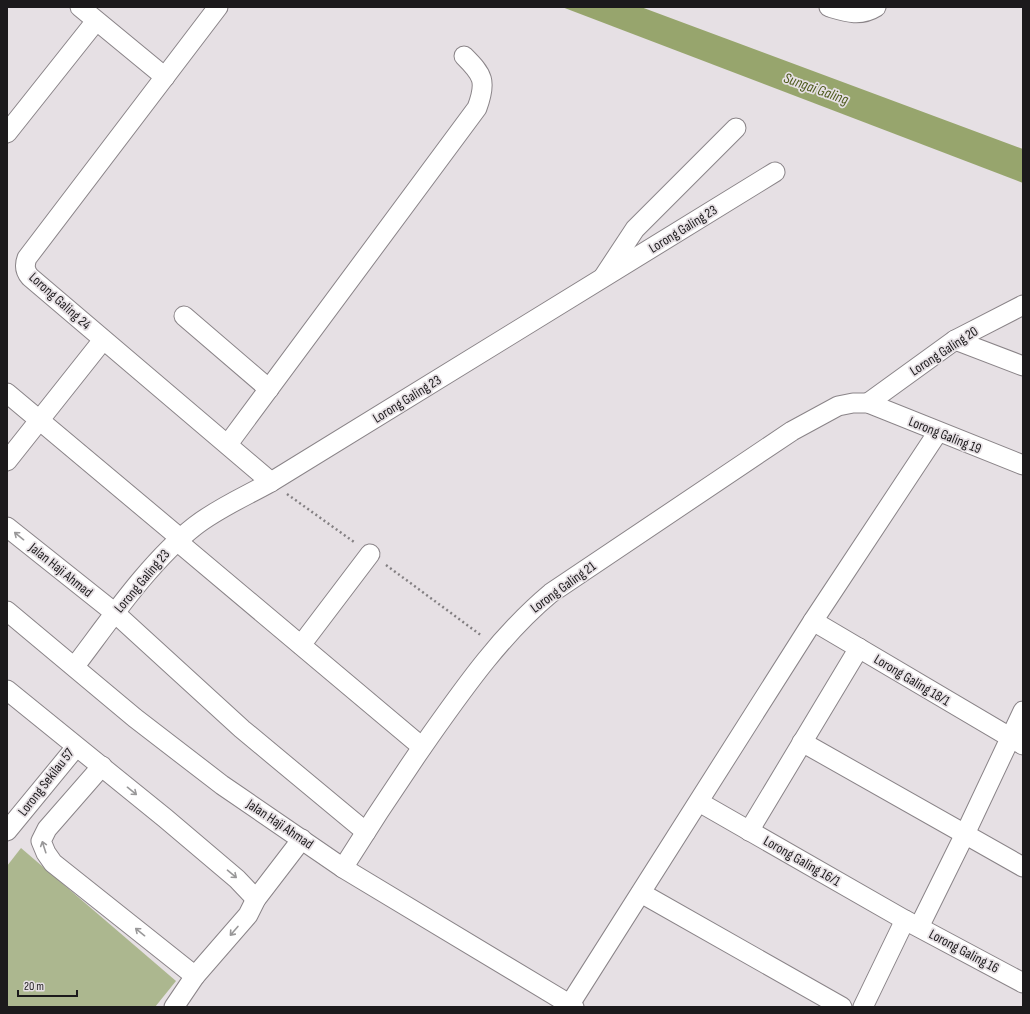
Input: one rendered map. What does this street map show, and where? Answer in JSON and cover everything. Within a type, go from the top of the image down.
[{"type":"street","points":[[80,7],[165,77]]},
{"type":"street","name":"Lorong Galing 24","points":[[218,7],[27,258],[25,264],[26,272],[30,278],[272,482]]},
{"type":"street","points":[[829,7],[854,14],[872,9]]},
{"type":"street","points":[[7,133],[96,21]]},
{"type":"street","points":[[228,444],[477,108],[483,92],[482,80],[476,68],[464,56]]},
{"type":"street","points":[[602,279],[635,228],[736,128]]},
{"type":"street","name":"Lorong Galing 23","points":[[75,666],[115,613],[178,540],[211,514],[272,482],[775,172]]},
{"type":"street","name":"Lorong Galing 20","points":[[868,403],[955,340],[1023,305]]},
{"type":"street","points":[[184,316],[269,389]]},
{"type":"street","points":[[7,461],[103,340]]},
{"type":"street","points":[[955,340],[1023,366]]},
{"type":"street","points":[[7,393],[301,646],[422,747]]},
{"type":"street","name":"Lorong Galing 21","points":[[343,868],[422,747],[462,690],[502,641],[530,611],[551,593],[792,431],[838,406],[853,403],[868,403]]},
{"type":"street","name":"Lorong Galing 19","points":[[868,403],[1023,465]]},
{"type":"street","points":[[572,1006],[641,893],[813,621],[938,432]]},
{"type":"street","name":"Jalan Haji Ahmad","points":[[7,527],[115,613],[242,729],[366,832]]},
{"type":"street","points":[[301,646],[370,554]]},
{"type":"street","name":"Jalan Haji Ahmad","points":[[7,611],[75,666],[135,718],[216,780],[343,868],[572,1006]]},
{"type":"street","name":"Lorong Galing 18/1","points":[[813,621],[1017,742]]},
{"type":"street","points":[[749,831],[859,648]]},
{"type":"street","name":"Lorong Sekilau 57","points":[[7,690],[76,747],[7,831]]},
{"type":"street","points":[[863,1007],[965,834],[1017,742],[1023,711]]},
{"type":"street","points":[[802,742],[1023,867]]},
{"type":"street","points":[[76,747],[102,766],[237,879],[256,900]]},
{"type":"street","points":[[102,766],[47,829],[41,841],[46,853],[53,863],[195,976]]},
{"type":"street","name":"Lorong Galing 16/1","points":[[699,802],[912,923]]},
{"type":"street","points":[[174,1007],[195,976],[248,915],[256,900],[302,839]]},
{"type":"street","points":[[641,893],[842,1007]]},
{"type":"street","name":"Lorong Galing 16","points":[[912,923],[1023,983]]},
{"type":"shaded area","points":[[21,848],[176,981],[155,1007],[7,1007],[7,866]]},
{"type":"water","name":"Sungai Galing","points":[[562,7],[641,7],[1023,149],[1023,183]]}]
